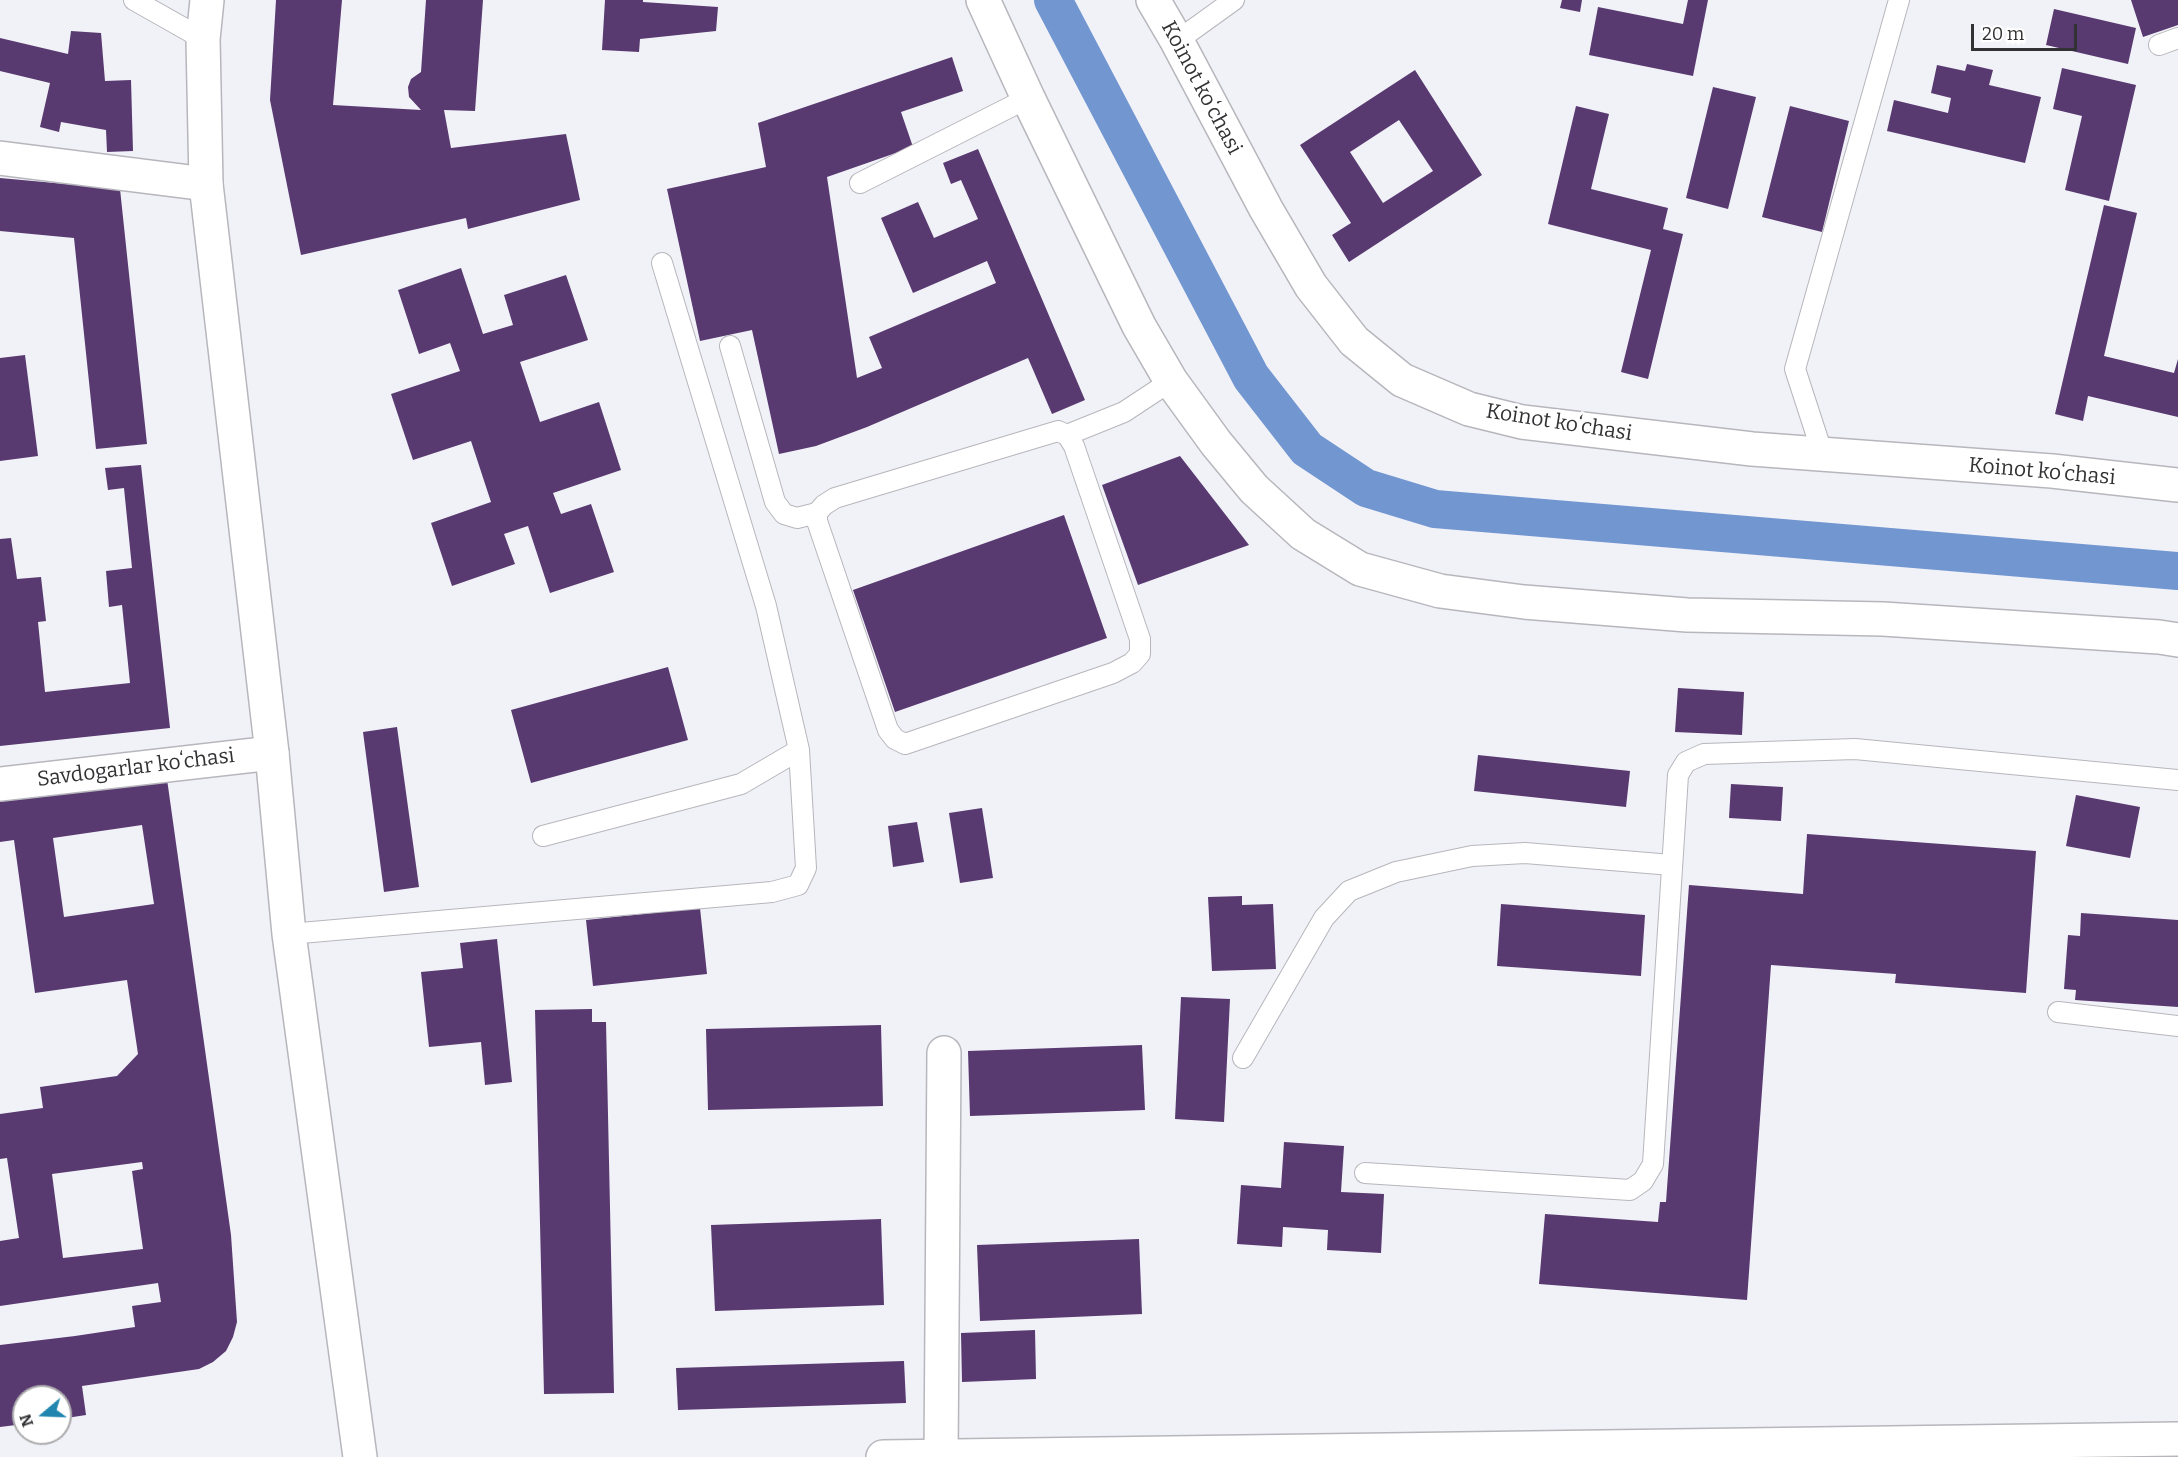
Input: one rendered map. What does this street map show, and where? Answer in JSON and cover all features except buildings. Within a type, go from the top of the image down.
[{"type":"street","points":[[207,0],[203,39],[206,184],[272,753],[289,933],[360,1457]]},
{"type":"street","points":[[983,0],[1139,326],[1171,381],[1216,443],[1254,489],[1303,534],[1360,569],[1440,591],[1524,602],[1687,615],[1883,619],[2178,640]]},
{"type":"street","name":"Koinot koʻchasi","points":[[1153,0],[1178,41],[1266,209],[1311,286],[1354,341],[1402,380],[1468,409],[1522,422],[1823,455],[2052,471],[2178,485]]},
{"type":"street","points":[[0,158],[206,184]]},
{"type":"street","name":"Savdogarlar koʻchasi","points":[[0,784],[272,753]]},
{"type":"street","points":[[941,1456],[944,1053]]},
{"type":"street","points":[[883,1457],[1462,1453],[2178,1439]]},
{"type":"lane","points":[[134,0],[203,39]]},
{"type":"lane","points":[[1178,41],[1234,0]]},
{"type":"lane","points":[[1823,455],[1795,369],[1899,0]]},
{"type":"lane","points":[[2159,45],[2178,38]]},
{"type":"lane","points":[[860,183],[1028,98]]},
{"type":"lane","points":[[289,933],[772,892],[798,885],[806,868],[799,750],[766,606],[662,263]]},
{"type":"lane","points":[[730,346],[775,502],[784,514],[797,518],[817,513],[835,498],[1058,431],[1067,435],[1078,455],[1140,639],[1140,654],[1132,663],[1113,673],[905,744],[895,739],[888,730],[817,521],[817,513]]},
{"type":"lane","points":[[1067,435],[1124,412],[1171,381]]},
{"type":"lane","points":[[1365,1173],[1629,1190],[1643,1181],[1653,1164],[1678,775],[1686,762],[1704,754],[1855,749],[2178,780]]},
{"type":"lane","points":[[543,836],[741,784],[799,750]]},
{"type":"lane","points":[[1243,1058],[1324,918],[1349,891],[1396,872],[1472,856],[1525,853],[1672,865]]},
{"type":"lane","points":[[2058,1012],[2178,1026]]},
{"type":"waterway","points":[[1053,0],[1251,377],[1307,449],[1366,488],[1435,509],[2178,571]]}]
